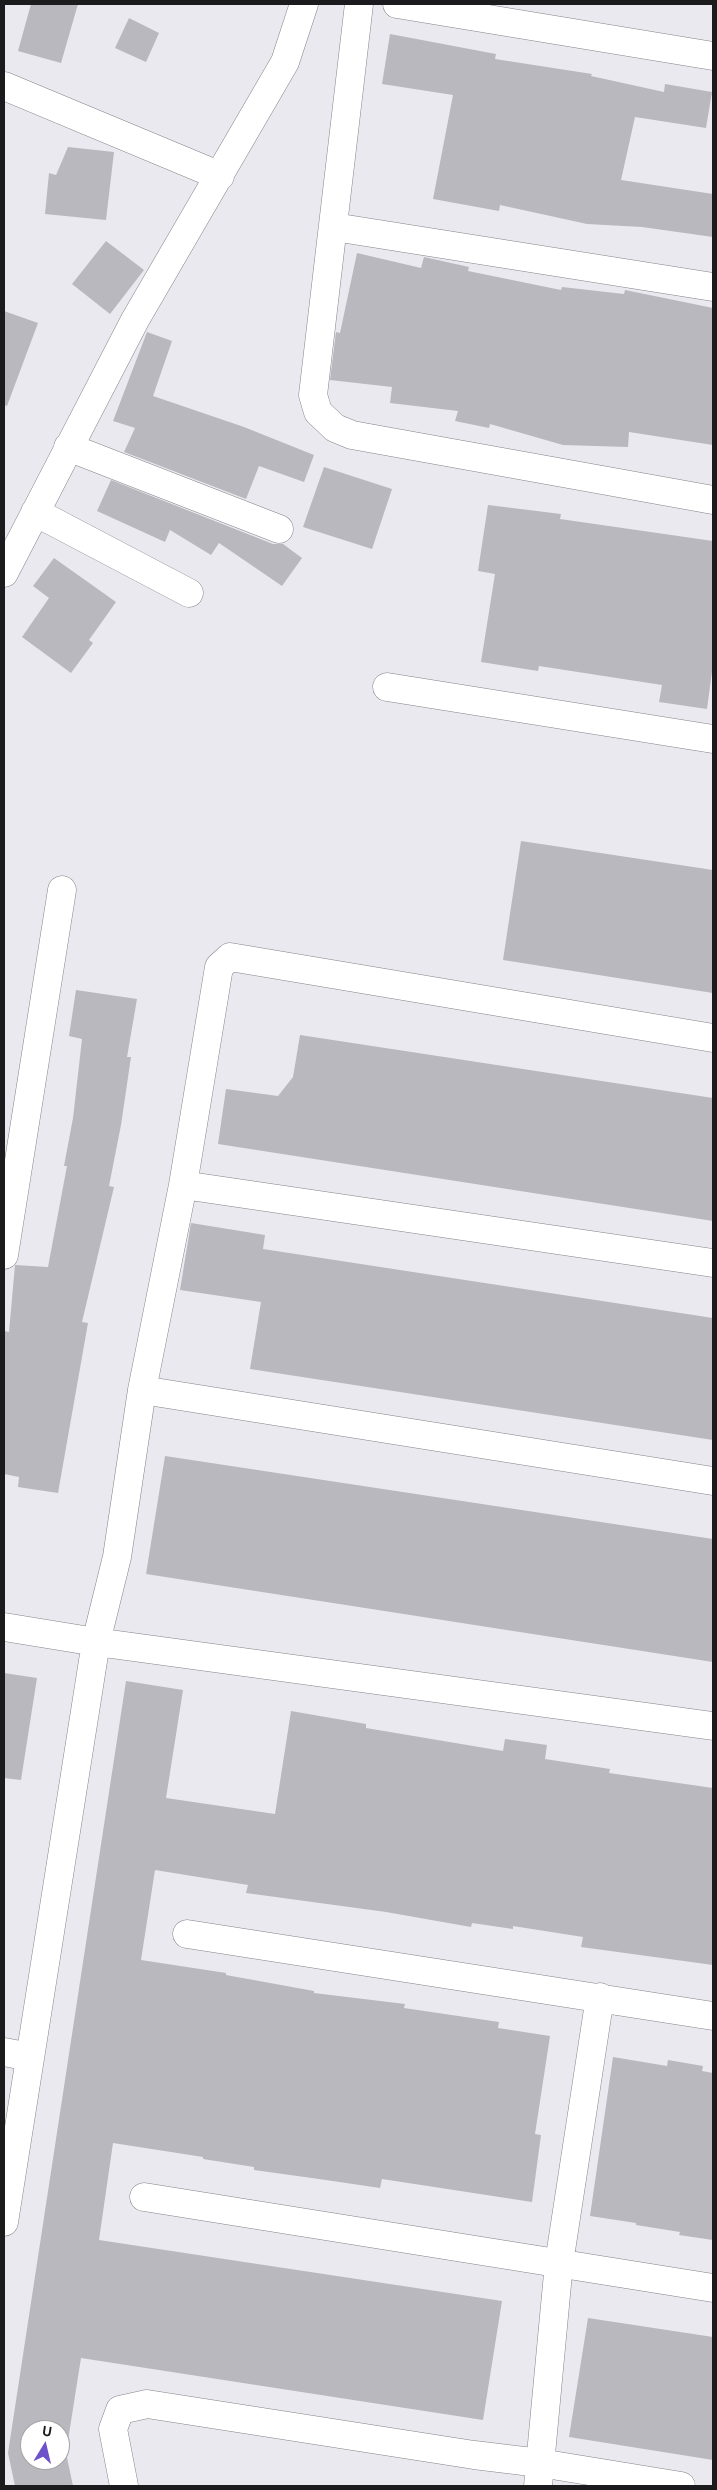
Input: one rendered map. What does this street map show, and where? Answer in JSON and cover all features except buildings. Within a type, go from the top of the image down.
[{"type":"street","points":[[4,573],[135,320],[285,62],[304,4]]},
{"type":"street","points":[[359,4],[313,395],[318,412],[334,428],[352,435],[713,500]]},
{"type":"street","points":[[397,4],[713,56]]},
{"type":"street","points":[[4,86],[220,176]]},
{"type":"street","points":[[334,227],[713,287]]},
{"type":"street","points":[[68,447],[279,529]]},
{"type":"street","points":[[35,512],[189,593]]},
{"type":"street","points":[[387,687],[713,739]]},
{"type":"street","points":[[4,1255],[62,890]]},
{"type":"street","points":[[4,2222],[17,2055],[96,1642],[117,1557],[142,1390],[183,1185],[219,967],[230,957],[713,1038]]},
{"type":"street","points":[[183,1185],[713,1264]]},
{"type":"street","points":[[142,1390],[713,1481]]},
{"type":"street","points":[[4,1627],[96,1642],[713,1726]]},
{"type":"street","points":[[187,1934],[713,2016]]},
{"type":"street","points":[[539,2474],[559,2263],[600,1997]]},
{"type":"street","points":[[144,2197],[713,2288]]},
{"type":"street","points":[[124,2486],[113,2429],[120,2410],[147,2404],[474,2455],[539,2474],[681,2486]]}]
